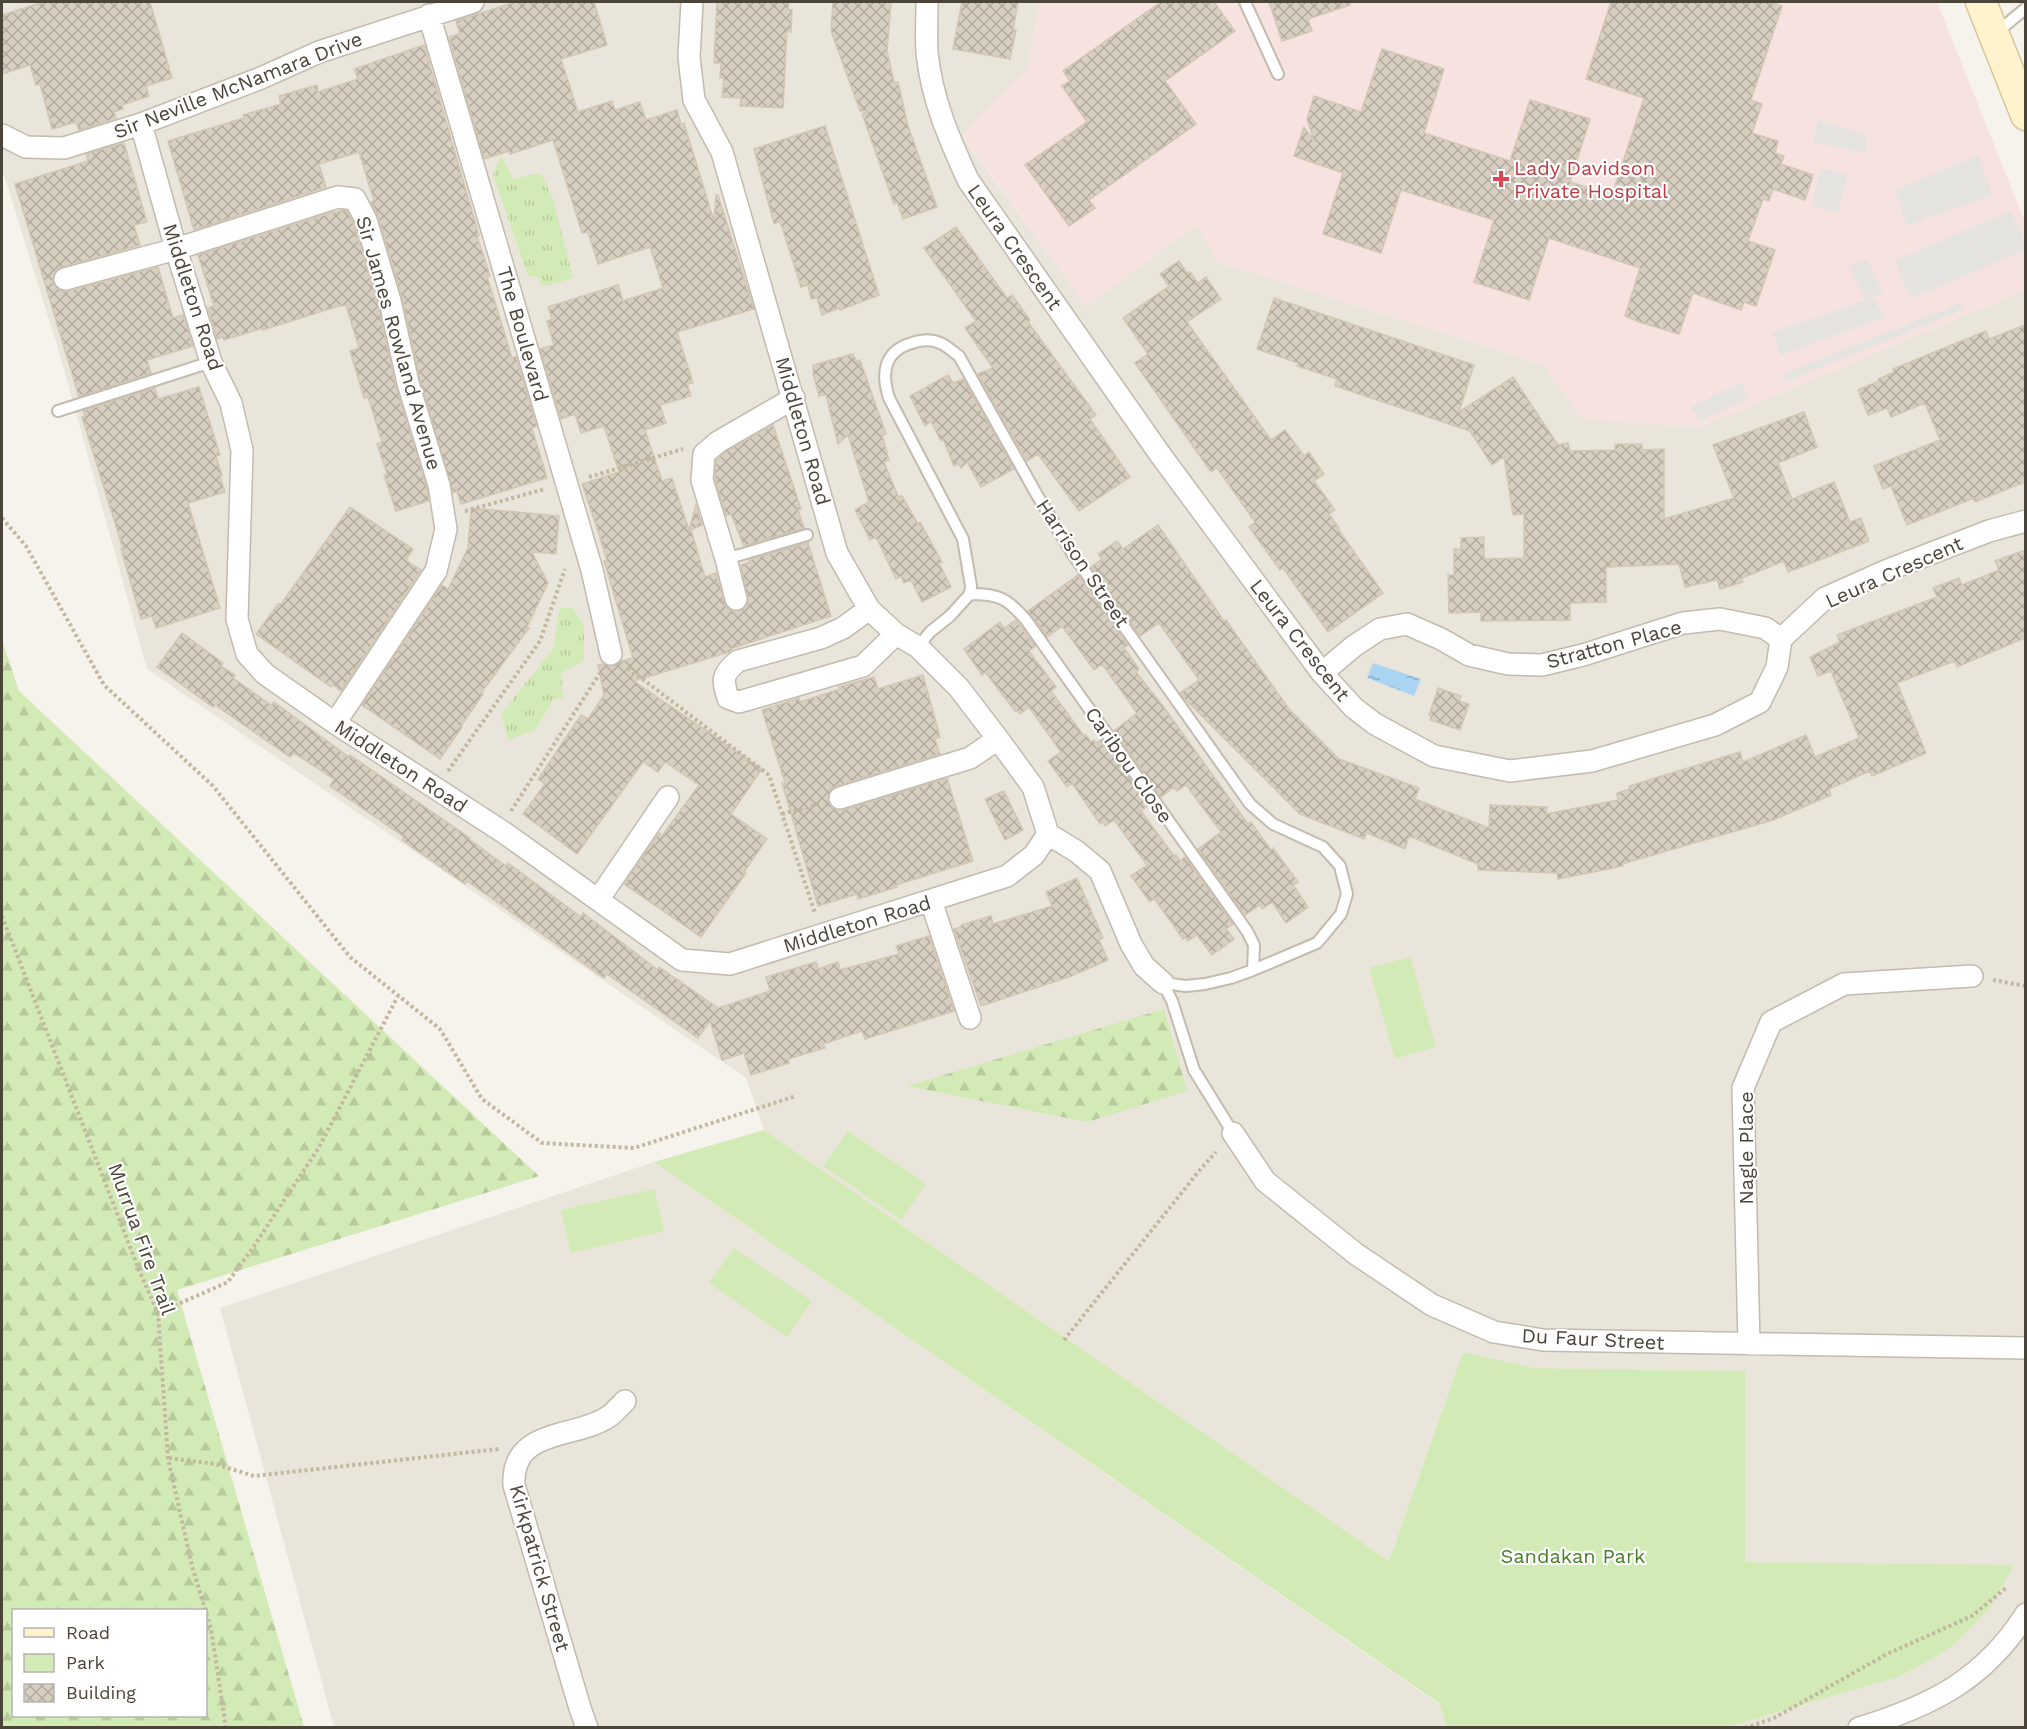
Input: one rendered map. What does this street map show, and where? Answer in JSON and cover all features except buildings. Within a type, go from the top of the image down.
[{"type":"main road","points":[[1981,2],[2025,115]]},
{"type":"street","name":"Sir Neville McNamara Drive","points":[[2,135],[26,147],[64,148],[141,124],[261,78],[318,52],[473,2]]},
{"type":"street","name":"Middleton Road","points":[[141,124],[211,362],[231,403],[242,450],[237,619],[247,654],[265,675],[334,723],[499,830],[682,960],[730,964],[1007,876],[1034,855],[1048,834],[1033,787],[998,739],[959,688],[918,648],[896,634],[869,609],[837,552],[722,152],[694,100],[689,57],[692,2]]},
{"type":"street","name":"Leura Crescent","points":[[927,2],[927,51],[933,90],[945,130],[968,180],[1162,457],[1322,673],[1354,708],[1374,724],[1434,756],[1510,771],[1592,761],[1716,725],[1760,702],[1777,667],[1781,639],[1825,598],[1899,565],[1989,531],[2025,521]]},
{"type":"street","name":"The Boulevard","points":[[429,15],[586,551],[611,654]]},
{"type":"street","name":"Sir James Rowland Avenue","points":[[65,279],[176,249],[338,197],[355,199],[366,220],[390,301],[408,383],[440,484],[446,529],[436,571],[334,723]]},
{"type":"street","points":[[736,599],[702,480],[704,454],[718,442],[794,398]]},
{"type":"street","points":[[869,609],[843,628],[821,638],[738,661],[727,670],[723,683],[728,698],[739,702],[863,666],[896,634]]},
{"type":"street","name":"Stratton Place","points":[[1322,673],[1354,646],[1380,630],[1407,624],[1469,655],[1508,664],[1542,665],[1683,624],[1720,619],[1765,628],[1781,639]]},
{"type":"street","points":[[840,798],[970,758],[998,739]]},
{"type":"street","points":[[598,900],[668,797]]},
{"type":"street","points":[[1048,834],[1076,851],[1100,871],[1131,944],[1144,966],[1163,983]]},
{"type":"street","points":[[931,901],[970,1018]]},
{"type":"street","name":"Nagle Place","points":[[1749,1344],[1743,1088],[1771,1022],[1844,984],[1972,976]]},
{"type":"street","name":"Du Faur Street","points":[[1233,1133],[1265,1181],[1356,1254],[1432,1305],[1494,1332],[1543,1340],[2025,1348]]},
{"type":"street","points":[[527,1449],[545,1438],[608,1417],[625,1401]]},
{"type":"street","name":"Kirkpatrick Street","points":[[527,1449],[517,1461],[513,1473],[514,1485],[588,1728]]},
{"type":"street","points":[[1859,1728],[1927,1704],[1954,1688],[1978,1671],[2000,1650],[2025,1614]]},
{"type":"lane","points":[[1245,2],[1278,74]]},
{"type":"lane","points":[[1995,34],[2025,8]]},
{"type":"lane","name":"Harrison Street","points":[[970,594],[963,539],[889,398],[884,383],[885,368],[892,354],[906,345],[923,340],[940,343],[959,356],[1074,556],[1250,804],[1273,824],[1323,847],[1340,866],[1347,894],[1341,914],[1317,943],[1231,978],[1186,986],[1163,983]]},
{"type":"lane","points":[[58,411],[211,362]]},
{"type":"lane","points":[[726,559],[807,535]]},
{"type":"lane","points":[[918,648],[930,632],[950,616],[970,594]]},
{"type":"lane","name":"Caribou Close","points":[[970,594],[992,594],[1011,603],[1026,620],[1246,931],[1254,945],[1253,970]]},
{"type":"lane","points":[[1163,983],[1172,1001],[1194,1070],[1233,1133]]},
{"type":"path","points":[[2,518],[26,546],[104,685],[213,786],[350,957],[440,1029],[482,1100],[542,1143],[634,1148],[796,1096]]},
{"type":"path","points":[[436,789],[540,641],[565,573],[566,562]]},
{"type":"path","points":[[499,830],[611,654],[769,775],[822,934]]},
{"type":"path","points":[[782,814],[840,798]]},
{"type":"path","name":"Murrua Fire Trail","points":[[2,916],[158,1313],[168,1458],[192,1566],[205,1609]]},
{"type":"path","points":[[1972,976],[2025,986]]},
{"type":"path","points":[[158,1313],[228,1282],[318,1149],[398,996]]},
{"type":"path","points":[[1064,1340],[1199,1171],[1233,1133]]},
{"type":"path","points":[[168,1458],[215,1464],[254,1476],[493,1449],[527,1449]]},
{"type":"path","points":[[1745,1728],[1774,1718],[1887,1654],[1972,1616],[2006,1588]]},
{"type":"path","name":"Murrua Fire Trail","points":[[207,1616],[226,1728]]},
{"type":"shaded area","points":[[2,2],[1039,2],[1029,67],[962,136],[1087,306],[1196,225],[1219,262],[1542,364],[1583,419],[1700,427],[2025,290],[2025,1727],[1728,1727],[1898,1677],[1929,1661],[1954,1645],[1990,1608],[2013,1566],[1745,1562],[1745,1371],[1535,1368],[1463,1352],[1389,1561],[764,1130],[746,1078],[147,669],[60,355],[2,169]]},
{"type":"shaded area","name":"Lady Davidson Private Hospital","points":[[1039,2],[1937,2],[2025,222],[2025,290],[1700,427],[1583,419],[1542,364],[1219,262],[1196,225],[1087,306],[962,135],[1029,67]]},
{"type":"shaded area","points":[[1818,120],[1867,135],[1866,154],[1813,142]]},
{"type":"shaded area","points":[[1978,155],[1992,195],[1907,226],[1895,190]]},
{"type":"shaded area","points":[[1820,168],[1847,174],[1838,214],[1812,206]]},
{"type":"shaded area","points":[[2011,211],[2025,242],[2025,250],[1910,299],[1895,260]]},
{"type":"shaded area","points":[[1868,259],[1883,294],[1864,299],[1849,266]]},
{"type":"shaded area","points":[[1873,298],[1885,317],[1781,355],[1772,332]]},
{"type":"shaded area","points":[[1961,303],[1964,309],[1785,382],[1780,375]]},
{"type":"shaded area","points":[[1742,382],[1749,398],[1700,421],[1691,407]]},
{"type":"shaded area","points":[[654,1162],[1440,1705],[1446,1727],[334,1727],[220,1308]]},
{"type":"green space","points":[[501,155],[513,179],[541,173],[553,199],[573,278],[542,287],[538,277],[528,276],[493,175]]},
{"type":"green space","points":[[560,608],[573,608],[584,627],[584,661],[561,673],[563,698],[553,700],[535,730],[508,740],[501,714],[553,649]]},
{"type":"green space","points":[[2,640],[19,691],[539,1176],[177,1290],[304,1727],[2,1727]]},
{"type":"green space","points":[[1410,957],[1436,1047],[1395,1059],[1369,968]]},
{"type":"green space","points":[[1164,1009],[1187,1091],[1087,1122],[907,1086]]},
{"type":"green space","name":"Sandakan Park","points":[[764,1130],[1389,1561],[1463,1352],[1535,1368],[1745,1371],[1745,1562],[2014,1565],[1990,1608],[1954,1645],[1929,1661],[1898,1677],[1728,1727],[1446,1727],[1440,1704],[654,1162]]},
{"type":"green space","points":[[848,1131],[926,1184],[901,1220],[823,1166]]},
{"type":"green space","points":[[654,1189],[664,1231],[571,1253],[561,1210]]},
{"type":"green space","points":[[734,1248],[812,1301],[787,1337],[709,1283]]},
{"type":"water","points":[[1373,663],[1421,679],[1414,696],[1367,678]]},
{"type":"place","name":"Lady Davidson Private Hospital","points":[[1501,179]]}]
